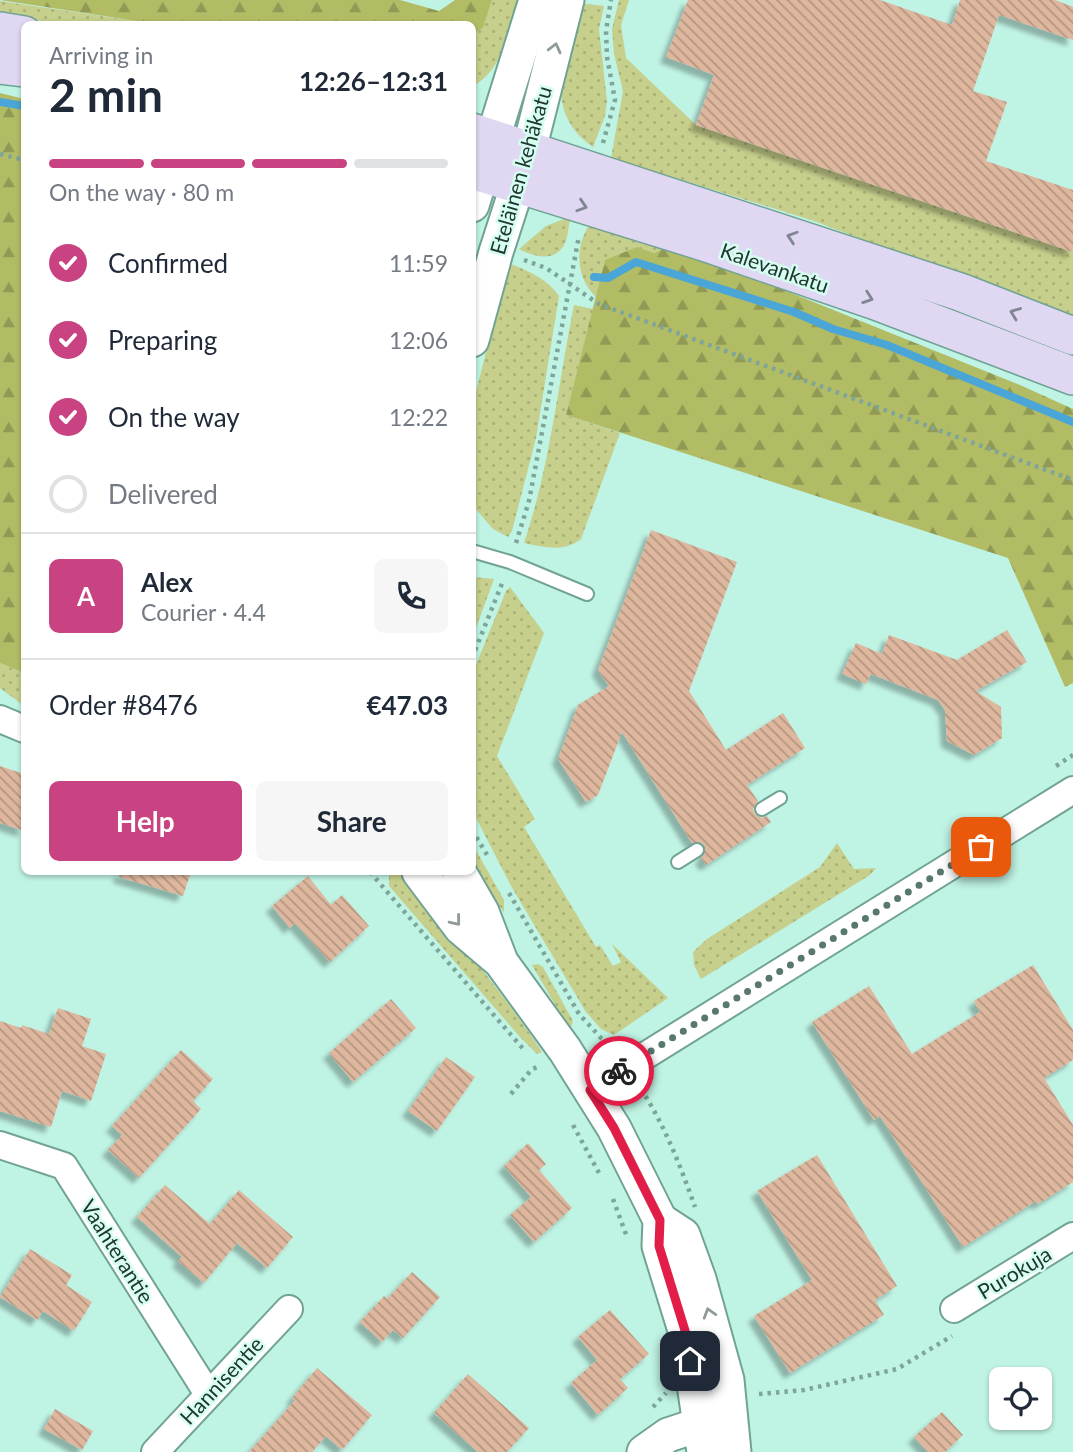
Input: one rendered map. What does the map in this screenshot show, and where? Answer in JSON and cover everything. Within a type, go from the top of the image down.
[{"type":"main road","points":[[0,31],[21,34]]},
{"type":"main road","points":[[0,65],[21,68]]},
{"type":"main road","name":"Kalevankatu","points":[[482,135],[960,292],[1073,336]]},
{"type":"main road","name":"Kalevankatu","points":[[476,183],[517,185],[704,242],[876,300],[1073,376]]},
{"type":"street","name":"Eteläinen kehäkatu","points":[[476,176],[482,135],[536,0]]},
{"type":"street","name":"Eteläinen kehäkatu","points":[[476,326],[529,150],[567,0]]},
{"type":"street","points":[[0,719],[21,728]]},
{"type":"street","points":[[590,1090],[1073,790]]},
{"type":"street","points":[[421,875],[461,928],[501,962]]},
{"type":"street","points":[[461,875],[482,912],[501,962],[614,1128],[660,1220],[659,1246],[687,1337],[712,1443],[668,1435],[644,1452]]},
{"type":"street","name":"Vaahterantie","points":[[0,1145],[64,1166],[208,1394]]},
{"type":"street","name":"Purokuja","points":[[955,1321],[1073,1236]]},
{"type":"street","name":"Hannisentie","points":[[155,1452],[289,1310]]},
{"type":"lane","points":[[476,552],[510,562],[587,594]]},
{"type":"lane","points":[[762,809],[780,798]]},
{"type":"lane","points":[[678,862],[697,850]]},
{"type":"path","points":[[0,154],[21,159]]},
{"type":"path","points":[[496,253],[519,257],[546,268],[599,304],[1073,480]]},
{"type":"path","points":[[476,648],[510,562],[529,500],[570,285]]},
{"type":"path","points":[[373,875],[516,1042],[541,1066],[547,1077]]},
{"type":"path","points":[[511,1094],[532,1069],[541,1066]]},
{"type":"path","points":[[573,1124],[605,1182]]},
{"type":"path","points":[[611,1194],[628,1240]]},
{"type":"path","points":[[755,1394],[804,1390],[897,1369],[955,1321]]},
{"type":"path","points":[[644,1417],[672,1386]]},
{"type":"green space","points":[[0,0],[400,0],[439,11],[455,0],[492,0],[483,28],[476,32],[476,21],[136,21]]},
{"type":"green space","points":[[492,0],[521,0],[504,49],[491,70],[476,84],[476,32],[483,28]]},
{"type":"green space","points":[[619,0],[629,0],[621,25],[626,58],[696,125],[1073,252],[1073,320],[814,221],[611,158],[623,91],[614,54],[612,29]]},
{"type":"green space","points":[[0,1],[136,21],[42,21],[0,14]]},
{"type":"green space","points":[[578,3],[604,6],[599,29],[607,101],[605,116],[593,147],[577,132],[567,116],[562,99],[563,62]]},
{"type":"green space","points":[[0,93],[21,98],[21,672],[0,663]]},
{"type":"green space","points":[[570,219],[568,234],[558,252],[542,256],[519,249],[546,226]]},
{"type":"green space","points":[[590,224],[672,245],[654,253],[605,260],[596,297],[584,281],[580,262],[581,242]]},
{"type":"green space","points":[[672,245],[1020,385],[1073,409],[1073,683],[1065,687],[1008,558],[566,415],[605,260],[637,247],[654,253]]},
{"type":"green space","points":[[511,264],[538,277],[559,296],[536,438],[512,531],[508,537],[493,529],[476,509],[476,392],[502,288]]},
{"type":"green space","points":[[574,305],[593,309],[566,415],[620,433],[581,539],[567,546],[547,547],[524,543],[541,485]]},
{"type":"green space","points":[[476,577],[494,579],[476,628]]},
{"type":"green space","points":[[510,587],[544,633],[497,756],[535,819],[524,827],[596,947],[600,945],[613,966],[621,962],[612,944],[668,998],[614,1035],[601,1029],[586,1012],[511,886],[476,818],[476,665]]},
{"type":"green space","points":[[0,663],[21,672],[21,704],[0,688]]},
{"type":"green space","points":[[837,843],[854,869],[876,868],[870,875],[701,979],[694,965],[693,952],[707,939],[820,867]]},
{"type":"green space","points":[[476,850],[504,900],[504,912],[474,875]]},
{"type":"green space","points":[[389,875],[409,875],[542,1052],[537,1054],[520,1037],[389,886]]},
{"type":"green space","points":[[532,965],[543,967],[573,1021],[570,1030]]},
{"type":"building","points":[[688,0],[880,0],[952,25],[960,0],[1055,0],[1073,7],[1073,40],[999,15],[973,91],[1007,102],[986,161],[1073,190],[1073,252],[696,125],[714,75],[666,57]]},
{"type":"building","points":[[651,530],[737,562],[689,691],[726,750],[783,713],[805,748],[747,785],[758,801],[753,809],[755,814],[762,818],[767,816],[771,822],[706,865],[701,858],[705,853],[705,846],[700,842],[692,843],[622,732],[598,795],[586,802],[558,759],[578,705],[609,686],[598,670]]},
{"type":"building","points":[[1007,630],[1027,662],[976,691],[1001,707],[1002,738],[974,755],[947,741],[945,710],[938,700],[871,674],[866,684],[842,674],[856,643],[882,654],[889,635],[957,660]]},
{"type":"building","points":[[0,766],[21,773],[21,830],[0,823]]},
{"type":"building","points":[[119,875],[190,875],[183,896]]},
{"type":"building","points":[[308,876],[331,905],[342,895],[369,926],[330,962],[295,923],[290,928],[272,906]]},
{"type":"building","points":[[1033,965],[1073,1030],[1073,1060],[1044,1078],[1073,1125],[1073,1182],[1038,1204],[1036,1201],[963,1247],[880,1116],[874,1120],[812,1022],[869,986],[912,1054],[980,1012],[974,1001]]},
{"type":"building","points":[[391,999],[416,1028],[353,1082],[329,1053]]},
{"type":"building","points":[[58,1008],[91,1019],[82,1046],[106,1054],[91,1101],[62,1091],[51,1127],[0,1111],[0,1021],[49,1034]]},
{"type":"building","points":[[181,1050],[213,1079],[193,1101],[201,1109],[139,1178],[108,1150],[122,1135],[112,1126]]},
{"type":"building","points":[[446,1057],[475,1077],[437,1131],[408,1111]]},
{"type":"building","points":[[528,1143],[546,1164],[539,1170],[572,1208],[534,1242],[510,1215],[531,1197],[504,1166]]},
{"type":"building","points":[[817,1155],[897,1286],[875,1300],[884,1315],[790,1373],[754,1316],[812,1280],[757,1191]]},
{"type":"building","points":[[165,1185],[210,1224],[239,1190],[293,1237],[267,1268],[237,1243],[204,1283],[178,1261],[182,1257],[137,1217]]},
{"type":"building","points":[[30,1249],[72,1275],[66,1285],[92,1302],[74,1331],[43,1311],[37,1320],[0,1297]]},
{"type":"building","points":[[412,1272],[440,1297],[403,1338],[393,1330],[382,1342],[360,1322],[384,1296],[387,1299]]},
{"type":"building","points":[[610,1310],[649,1354],[620,1379],[628,1388],[598,1415],[571,1383],[597,1360],[578,1337]]},
{"type":"building","points":[[317,1368],[372,1415],[342,1450],[326,1436],[312,1452],[249,1452],[295,1400],[292,1398]]},
{"type":"building","points":[[468,1374],[529,1428],[507,1452],[478,1452],[434,1413]]},
{"type":"building","points":[[55,1409],[93,1431],[82,1450],[44,1429]]},
{"type":"building","points":[[942,1412],[963,1435],[945,1452],[928,1452],[914,1437]]},
{"type":"waterway","points":[[0,102],[21,106]]},
{"type":"waterway","points":[[594,277],[608,278],[636,262],[794,312],[833,329],[887,345],[1073,422]]},
{"type":"way so far","points":[[619,1071],[981,847]]},
{"type":"route","points":[[619,1071],[590,1090],[614,1128],[660,1220],[659,1246],[687,1337],[690,1361]]}]
